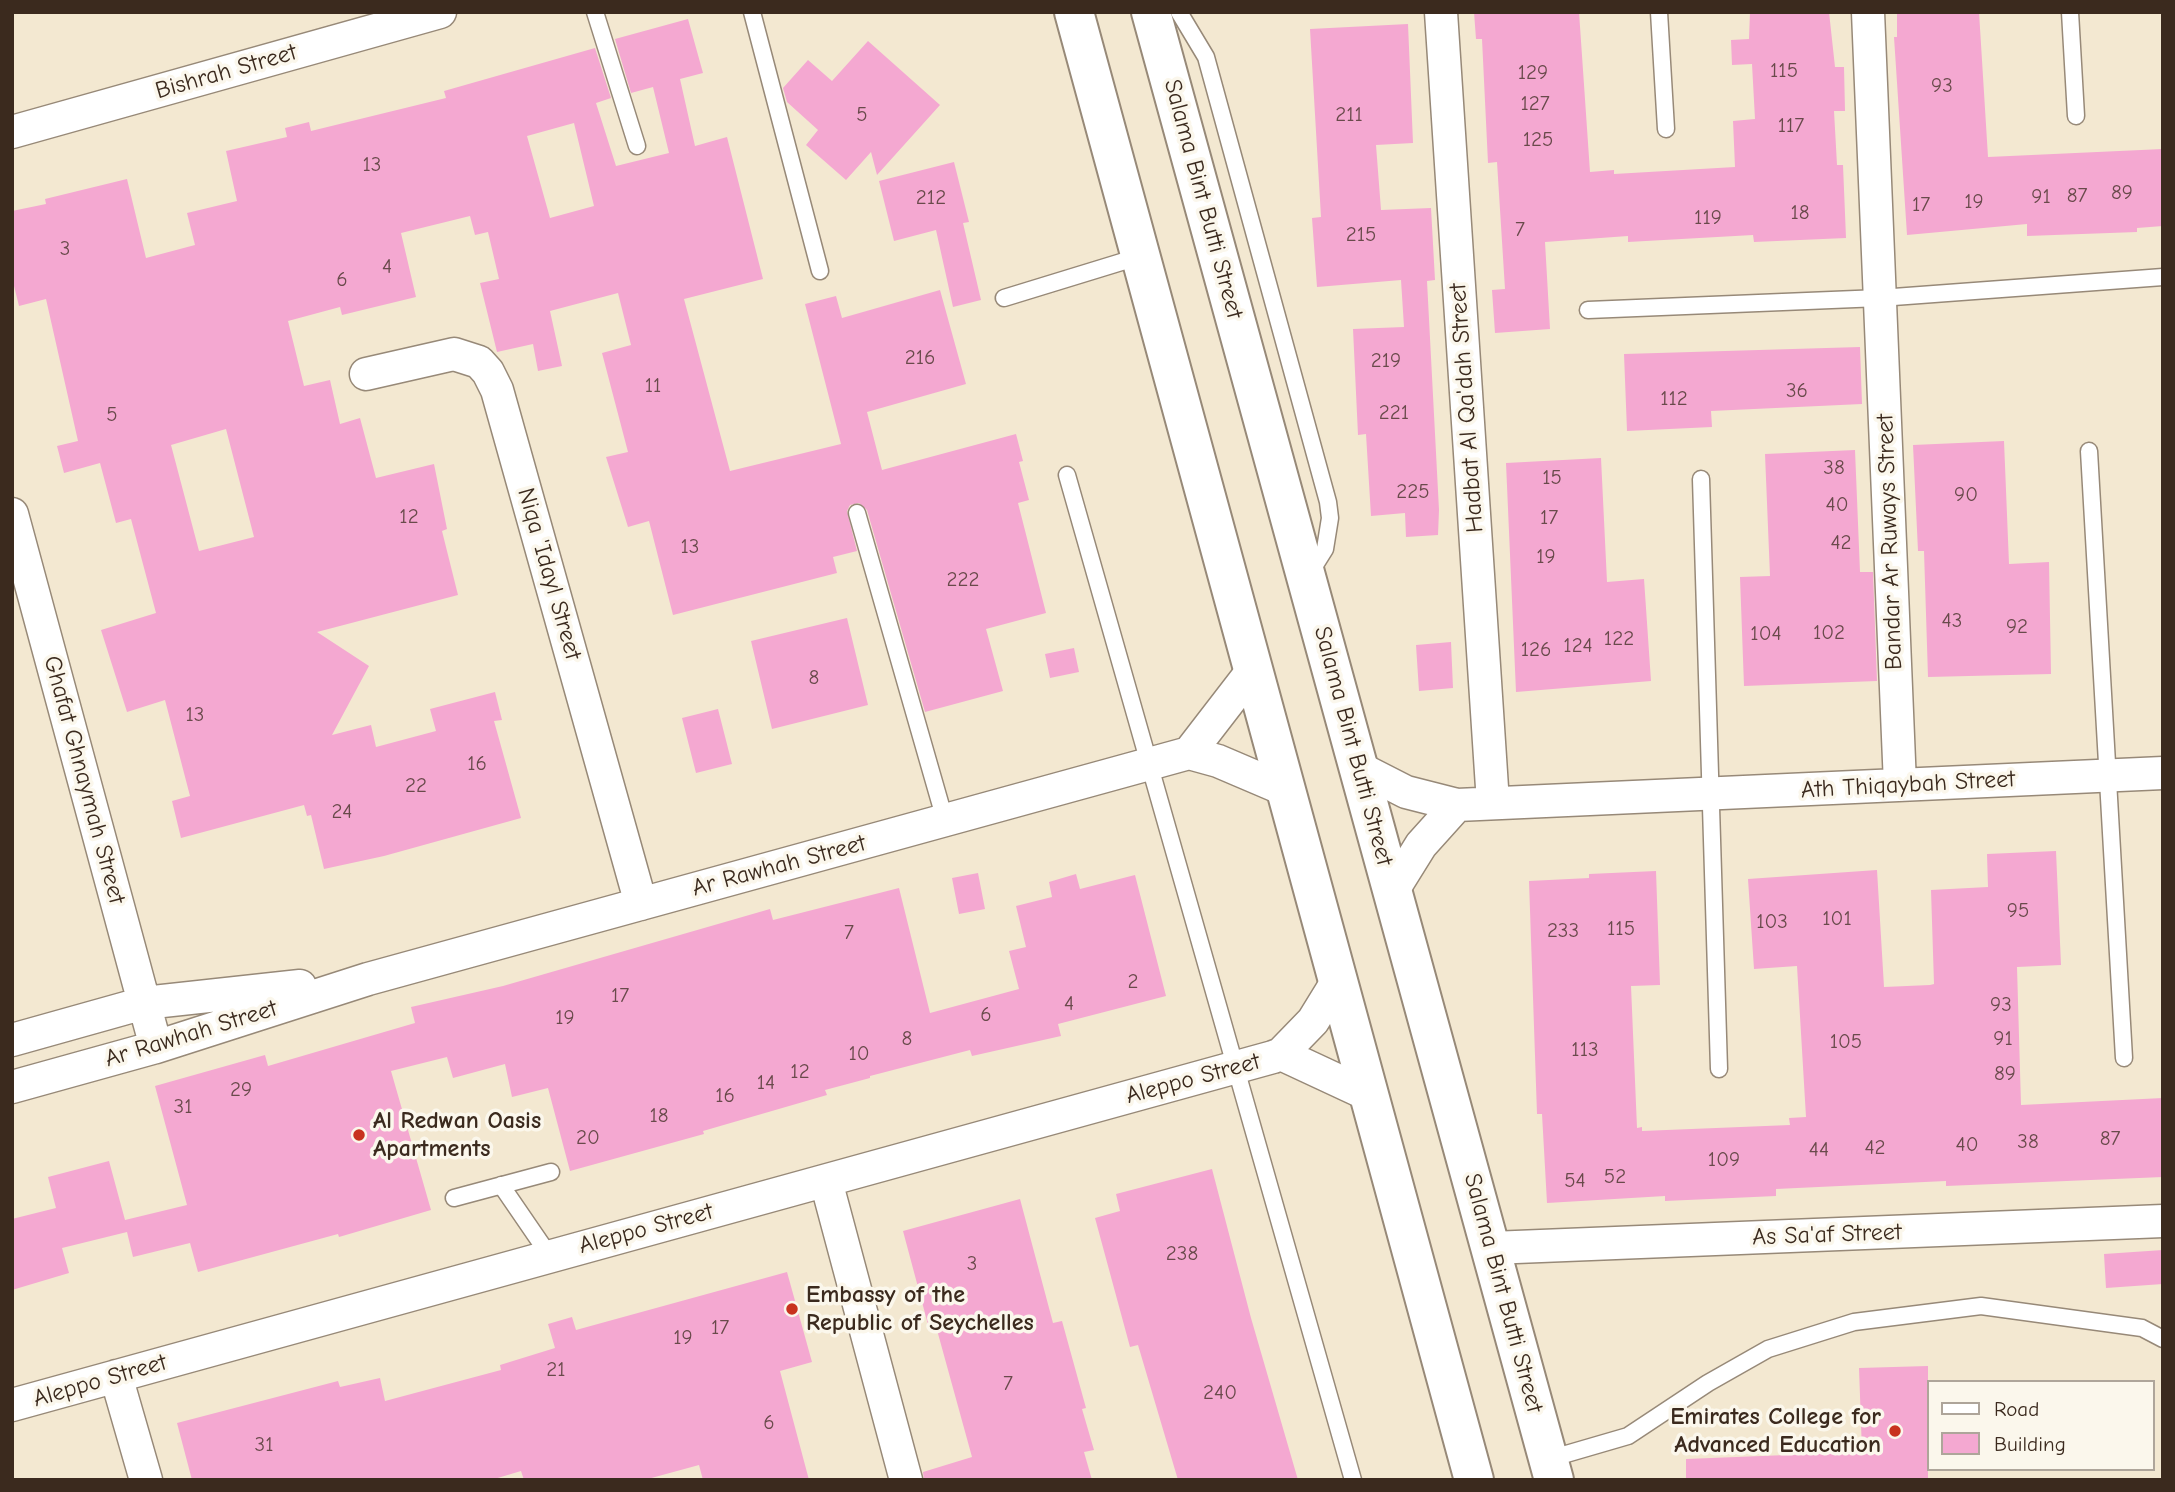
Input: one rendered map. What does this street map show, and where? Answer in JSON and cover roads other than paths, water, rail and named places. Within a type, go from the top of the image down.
[{"type":"main road","points":[[1074,12],[1369,1095],[1464,1471]]},
{"type":"main road","name":"Salama Bint Butti Street","points":[[1152,12],[1551,1469]]},
{"type":"street","name":"Bishrah Street","points":[[12,132],[440,12]]},
{"type":"street","name":"Hadbat Al Qa'dah Street","points":[[1441,12],[1493,803]]},
{"type":"street","name":"Bandar Ar Ruways Street","points":[[1868,12],[1900,785]]},
{"type":"street","name":"Niqa 'Idayl Street","points":[[366,374],[454,354],[479,362],[488,372],[497,390],[641,904]]},
{"type":"street","name":"Ghafat Ghnaymah Street","points":[[12,514],[156,1047]]},
{"type":"street","points":[[1253,670],[1189,753],[1231,766],[1286,790]]},
{"type":"street","name":"Ar Rawhah Street","points":[[12,1087],[156,1047],[368,979],[1189,753]]},
{"type":"street","name":"Ath Thiqaybah Street","points":[[1359,768],[1406,792],[1457,805],[2163,773]]},
{"type":"street","points":[[1392,890],[1421,845],[1457,805]]},
{"type":"street","name":"Ar Rawhah Street","points":[[12,1040],[144,1003],[368,979]]},
{"type":"street","name":"Aleppo Street","points":[[12,1405],[1281,1054],[1313,1021],[1337,982]]},
{"type":"street","name":"Aleppo Street","points":[[1281,1054],[1369,1095]]},
{"type":"street","points":[[825,1181],[906,1480]]},
{"type":"street","name":"As Sa'af Street","points":[[1491,1248],[2163,1221]]},
{"type":"street","points":[[116,1377],[146,1480]]},
{"type":"lane","points":[[596,12],[637,146]]},
{"type":"lane","points":[[752,12],[820,271]]},
{"type":"lane","points":[[1179,12],[1206,57],[1328,502],[1330,518],[1325,549],[1307,578]]},
{"type":"lane","points":[[1660,12],[1666,129]]},
{"type":"lane","points":[[2070,12],[2076,116]]},
{"type":"lane","points":[[1004,298],[1141,257]]},
{"type":"lane","points":[[1588,310],[1880,298],[2163,277]]},
{"type":"lane","points":[[2089,451],[2124,1058]]},
{"type":"lane","points":[[1068,475],[1353,1480]]},
{"type":"lane","points":[[1701,479],[1708,794],[1719,1069]]},
{"type":"lane","points":[[857,513],[945,820]]},
{"type":"lane","points":[[454,1198],[551,1172]]},
{"type":"lane","points":[[501,1185],[549,1255]]},
{"type":"lane","points":[[1551,1469],[1628,1436],[1708,1383],[1768,1349],[1854,1322],[1982,1306],[2163,1333]]},
{"type":"lane","points":[[2142,1328],[2163,1339]]},
{"type":"place","name":"Al Redwan Oasis Apartments","points":[[359,1135]]},
{"type":"place","name":"Embassy of the Republic of Seychelles","points":[[792,1309]]},
{"type":"place","name":"Emirates College for Advanced Education","points":[[1895,1431]]}]
